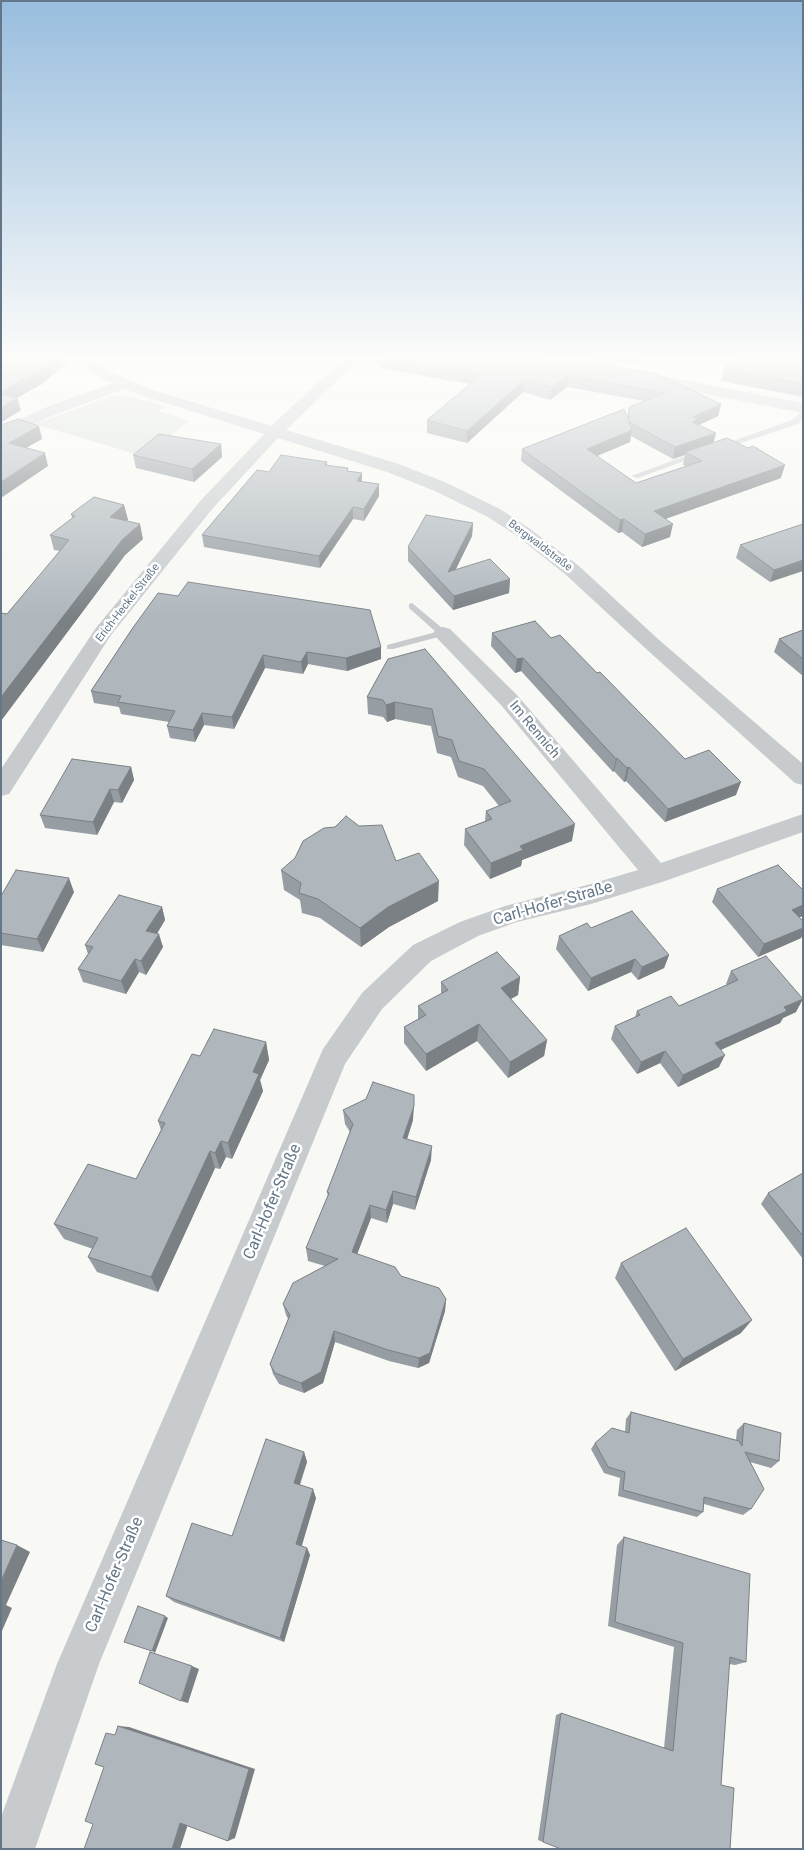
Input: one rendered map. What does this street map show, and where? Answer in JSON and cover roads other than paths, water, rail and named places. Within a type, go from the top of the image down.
[{"type":"street","name":"Erich-Heckel-Straße","points":[[1,788],[103,632],[207,504],[262,445]]},
{"type":"street","name":"Bergwaldstraße","points":[[318,445],[393,468],[441,487],[494,514],[524,532],[572,570],[651,643],[803,777]]},
{"type":"street","name":"Im Rennich","points":[[443,633],[509,700],[656,874]]},
{"type":"street","name":"Carl-Hofer-Straße","points":[[12,1849],[78,1664],[333,1058],[372,1001],[422,954],[469,929],[514,913],[591,894],[656,874],[803,824]]},
{"type":"lane","points":[[635,476],[726,445]]},
{"type":"lane","points":[[412,606],[443,633]]},
{"type":"lane","points":[[390,648],[443,633]]}]
